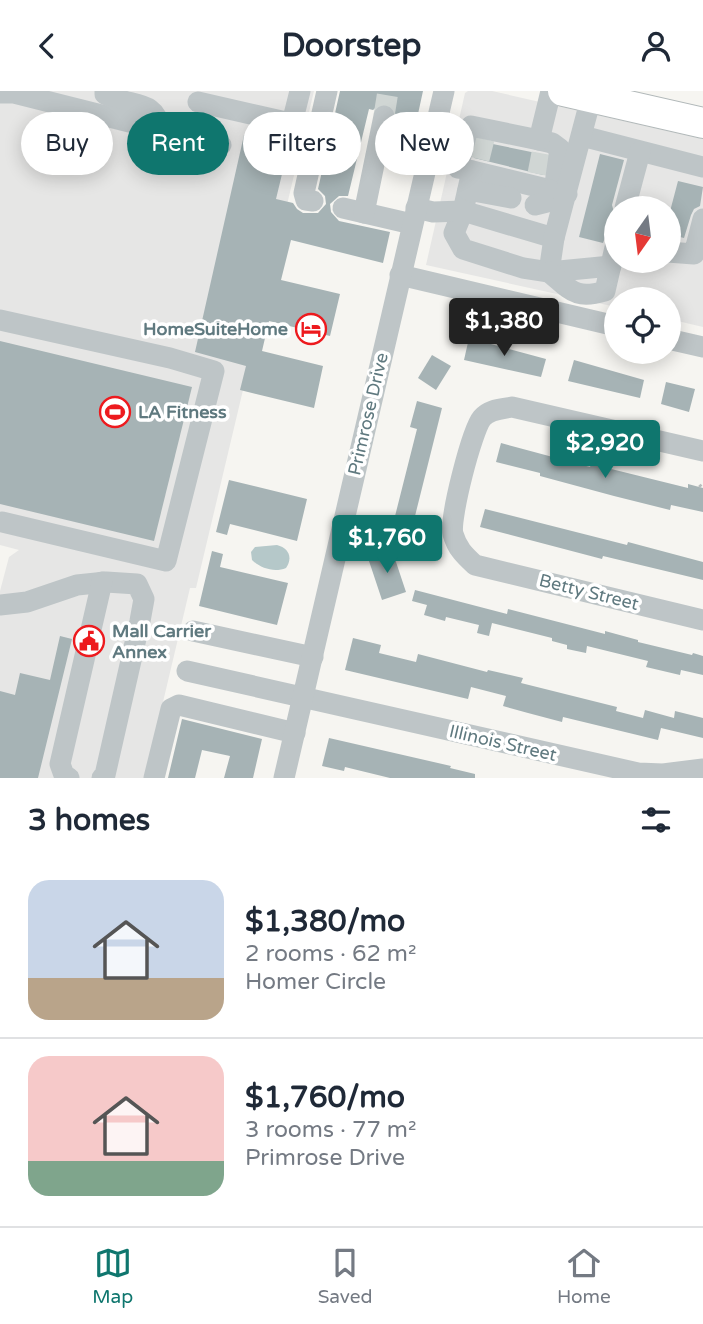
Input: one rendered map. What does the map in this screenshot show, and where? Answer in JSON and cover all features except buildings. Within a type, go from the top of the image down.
[{"type":"highway","points":[[577,94],[703,123]]},
{"type":"street","points":[[105,91],[105,94],[118,101],[152,108],[156,112]]},
{"type":"street","points":[[199,96],[286,122],[293,119],[300,91]]},
{"type":"street","points":[[327,91],[304,193],[306,200],[335,207],[414,216],[463,211],[554,238]]},
{"type":"street","name":"Primrose Drive","points":[[439,112],[444,91]]},
{"type":"street","points":[[549,272],[554,238],[538,173],[551,91]]},
{"type":"street","points":[[0,93],[14,93],[127,122]]},
{"type":"street","points":[[577,94],[582,136]]},
{"type":"street","points":[[335,207],[375,133]]},
{"type":"street","points":[[538,173],[582,136]]},
{"type":"street","points":[[582,136],[703,167]]},
{"type":"street","points":[[628,196],[640,152]]},
{"type":"street","points":[[475,161],[538,173]]},
{"type":"street","points":[[475,161],[538,173]]},
{"type":"street","points":[[475,161],[463,211],[454,233],[463,249],[523,268],[549,272],[573,292],[588,296],[605,291],[609,273]]},
{"type":"street","name":"Primrose Drive","points":[[284,778],[424,175]]},
{"type":"street","points":[[681,253],[694,254],[703,219]]},
{"type":"street","points":[[400,275],[604,323]]},
{"type":"street","points":[[0,320],[170,358],[214,371],[166,561],[2,522]]},
{"type":"street","points":[[681,342],[703,347]]},
{"type":"street","name":"Betty Street","points":[[703,451],[512,407],[493,410],[482,418],[474,436],[452,515],[452,531],[458,549],[475,565],[703,620]]},
{"type":"street","points":[[69,778],[64,775],[60,764],[102,582]]},
{"type":"street","points":[[0,605],[27,602],[77,585],[102,582],[136,584],[144,599],[105,775],[102,778]]},
{"type":"street","points":[[193,631],[313,657]]},
{"type":"street","name":"Illinois Street","points":[[187,671],[638,773],[663,774],[703,769]]},
{"type":"street","points":[[154,778],[171,709],[179,705],[295,733]]},
{"type":"path","points":[[699,487],[703,483]]},
{"type":"shaded area","points":[[0,91],[314,91],[309,112],[243,112],[243,175],[294,175],[196,588],[190,588],[145,778],[0,778],[0,591],[9,557],[19,550],[0,545]]},
{"type":"shaded area","points":[[492,91],[703,139],[703,327],[681,322],[681,287],[604,287],[604,304],[426,265],[446,175],[474,175],[474,112],[461,112],[465,93]]},
{"type":"shaded area","points":[[277,545],[289,554],[286,568],[268,569],[252,560],[251,552],[255,547]]},
{"type":"tunnel","points":[[385,112],[388,91]]},
{"type":"tunnel","points":[[479,159],[484,139]]},
{"type":"tunnel","points":[[538,174],[542,153]]},
{"type":"place","name":"HomeSuiteHome","points":[[311,329]]},
{"type":"place","name":"LA Fitness","points":[[115,412]]},
{"type":"place","name":"Mall Carrier Annex","points":[[89,641]]}]
